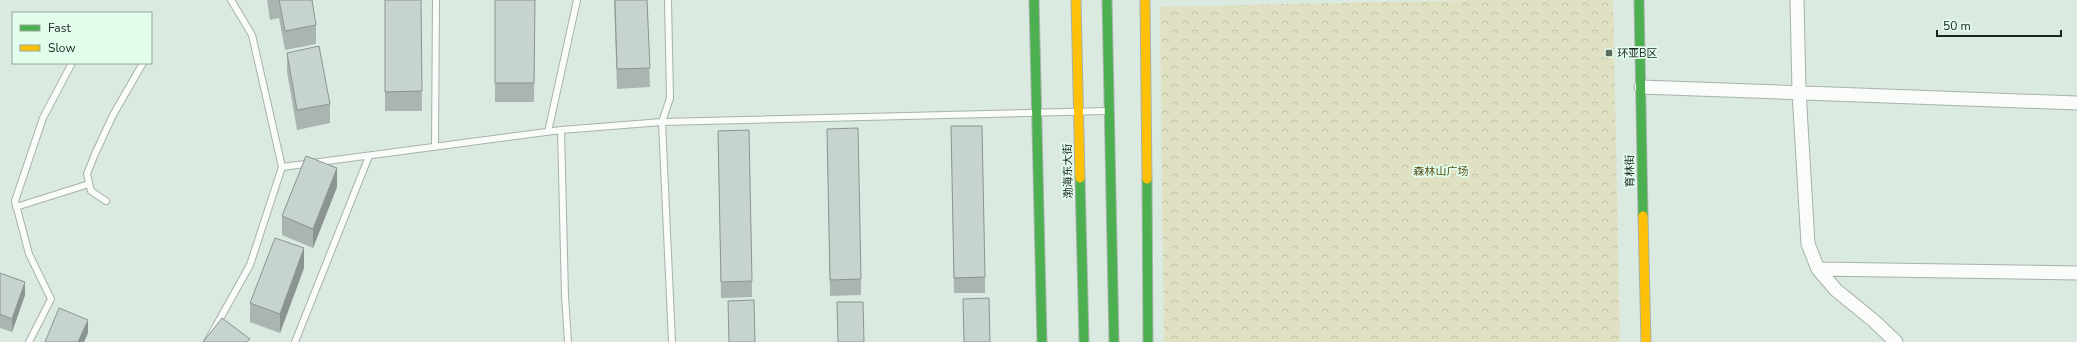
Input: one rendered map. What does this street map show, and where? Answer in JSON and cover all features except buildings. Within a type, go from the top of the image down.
[{"type":"main road","points":[[1034,0],[1038,113],[1042,342]]},
{"type":"main road","name":"渤海东大街","points":[[1076,0],[1084,342]]},
{"type":"main road","points":[[1107,0],[1114,342]]},
{"type":"main road","points":[[1145,0],[1148,342]]},
{"type":"main road","name":"育林街","points":[[1639,0],[1646,342]]},
{"type":"street","points":[[1797,0],[1799,92],[1808,244],[1818,268],[1836,290],[1874,321],[1896,342]]},
{"type":"street","points":[[1641,87],[2077,103]]},
{"type":"street","points":[[1818,268],[2077,273]]},
{"type":"lane","points":[[207,342],[250,265],[282,167],[252,35],[231,0]]},
{"type":"lane","points":[[435,147],[436,0]]},
{"type":"lane","points":[[548,132],[577,0]]},
{"type":"lane","points":[[668,0],[670,98],[662,122],[672,342]]},
{"type":"lane","points":[[29,342],[51,299],[29,254],[15,201],[43,118],[71,64]]},
{"type":"lane","points":[[106,201],[91,191],[87,174],[113,115],[142,64]]},
{"type":"lane","points":[[282,167],[561,130],[662,122],[1109,111]]},
{"type":"lane","points":[[561,130],[565,296],[568,342]]},
{"type":"lane","points":[[295,342],[368,156]]},
{"type":"lane","points":[[16,207],[89,184]]},
{"type":"green space","name":"森林山广场","points":[[1480,0],[1613,0],[1620,342],[1164,342],[1160,7]]},
{"type":"traffic: fast","points":[[1034,0],[1042,342]]},
{"type":"traffic: fast","points":[[1107,0],[1114,342]]},
{"type":"traffic: fast","points":[[1639,0],[1643,216]]},
{"type":"traffic: fast","points":[[1080,178],[1084,342]]},
{"type":"traffic: fast","points":[[1147,179],[1148,342]]},
{"type":"traffic: slow","points":[[1076,0],[1080,178]]},
{"type":"traffic: slow","points":[[1145,0],[1147,179]]},
{"type":"traffic: slow","points":[[1643,216],[1646,342]]},
{"type":"place","name":"环亚B区","points":[[1609,53]]}]
